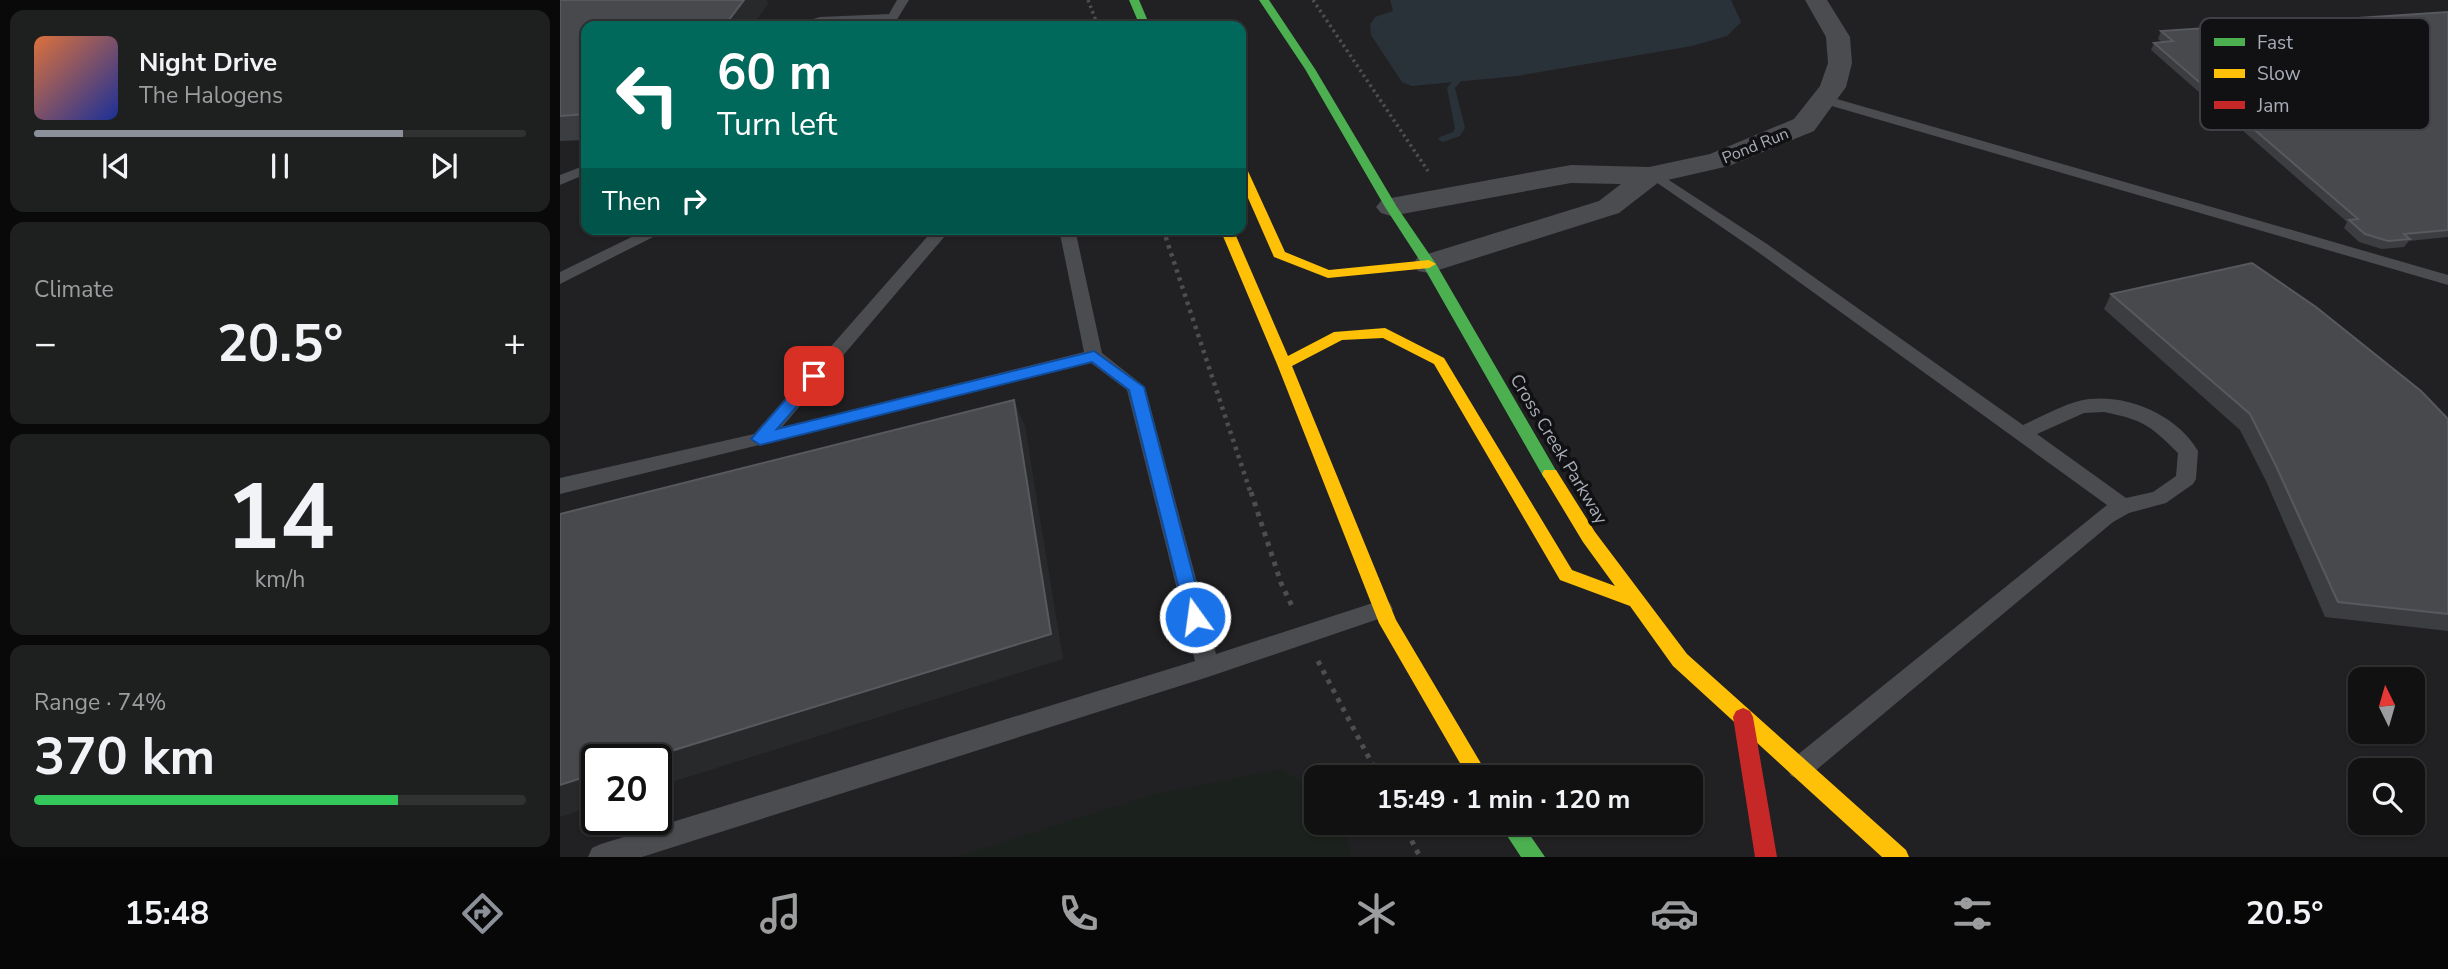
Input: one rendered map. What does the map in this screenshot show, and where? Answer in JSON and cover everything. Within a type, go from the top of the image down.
[{"type":"street","points":[[1134,0],[1142,21]]},
{"type":"street","name":"Cross Creek Parkway","points":[[1264,0],[1310,69],[1391,207],[1429,264],[1512,412],[1589,537],[1636,601],[1681,660],[1898,857]]},
{"type":"street","name":"Pond Run","points":[[1391,207],[1572,174],[1652,175],[1719,160],[1804,125],[1833,87],[1840,63],[1838,37],[1816,0]]},
{"type":"street","points":[[1277,51],[1310,69]]},
{"type":"street","name":"Pond Run","points":[[1429,264],[1609,207],[1652,175]]},
{"type":"street","points":[[1246,180],[1279,254],[1328,274],[1429,264]]},
{"type":"street","points":[[1229,235],[1284,364],[1382,609],[1472,765]]},
{"type":"street","points":[[1284,364],[1339,335],[1385,333],[1439,361],[1566,575],[1636,601]]},
{"type":"street","points":[[1743,717],[1766,857]]},
{"type":"street","points":[[1518,835],[1534,857]]},
{"type":"lane","points":[[820,21],[889,21],[903,0]]},
{"type":"lane","points":[[1823,99],[2448,280]]},
{"type":"lane","points":[[560,180],[581,171]]},
{"type":"lane","points":[[1652,175],[1761,247],[2123,506]]},
{"type":"lane","points":[[560,279],[649,235]]},
{"type":"lane","points":[[760,439],[938,235]]},
{"type":"lane","points":[[1068,235],[1094,356],[1136,387],[1208,667]]},
{"type":"lane","points":[[560,486],[1094,356]]},
{"type":"lane","points":[[1800,768],[2078,539],[2123,506],[2159,498],[2186,479],[2188,452],[2158,421],[2136,412],[2104,405],[2081,407],[2020,434]]},
{"type":"lane","points":[[601,857],[1208,667],[1382,609]]},
{"type":"path","points":[[1088,0],[1096,21]]},
{"type":"path","points":[[1313,0],[1446,197]]},
{"type":"path","points":[[1165,235],[1281,583],[1373,765]]},
{"type":"path","points":[[1409,835],[1420,857]]},
{"type":"shaded area","points":[[560,0],[2448,0],[2448,857],[560,857]]},
{"type":"shaded area","points":[[1390,0],[1731,0],[1741,22],[1727,36],[1692,46],[1517,76],[1412,86],[1402,82],[1371,35],[1370,25],[1375,17],[1393,11]]},
{"type":"shaded area","points":[[1282,769],[1304,785],[1304,835],[1346,835],[1352,857],[956,857],[1151,795]]},
{"type":"building","points":[[560,0],[744,0],[728,21],[581,21],[581,114],[560,116]]},
{"type":"building","points":[[2448,12],[2448,230],[2404,234],[2410,239],[2388,241],[2365,234],[2349,220],[2358,219],[2255,130],[2430,130],[2430,18],[2357,18]]},
{"type":"building","points":[[2200,28],[2200,83],[2154,43],[2173,41],[2161,31]]},
{"type":"building","points":[[2252,263],[2316,307],[2421,391],[2448,419],[2448,614],[2338,602],[2250,414],[2111,294]]},
{"type":"building","points":[[1014,400],[1051,634],[672,751],[672,744],[581,744],[581,778],[560,785],[560,514]]},
{"type":"waterway","points":[[1443,139],[1457,134],[1460,128],[1451,88],[1458,80]]},
{"type":"traffic: fast","points":[[1134,0],[1143,21]]},
{"type":"traffic: fast","points":[[1264,0],[1310,69],[1391,207],[1429,264],[1550,474]]},
{"type":"traffic: fast","points":[[1518,835],[1534,857]]},
{"type":"traffic: slow","points":[[1246,180],[1279,254],[1328,274],[1429,264]]},
{"type":"traffic: slow","points":[[1229,235],[1284,364],[1388,623],[1472,765]]},
{"type":"traffic: slow","points":[[1284,364],[1339,335],[1385,333],[1439,361],[1566,575],[1636,601]]},
{"type":"traffic: slow","points":[[1550,474],[1589,537],[1680,660],[1898,857]]},
{"type":"traffic: jam","points":[[1743,717],[1766,857]]},
{"type":"route","points":[[814,376],[760,439],[1094,356],[1136,387],[1195,617]]}]
